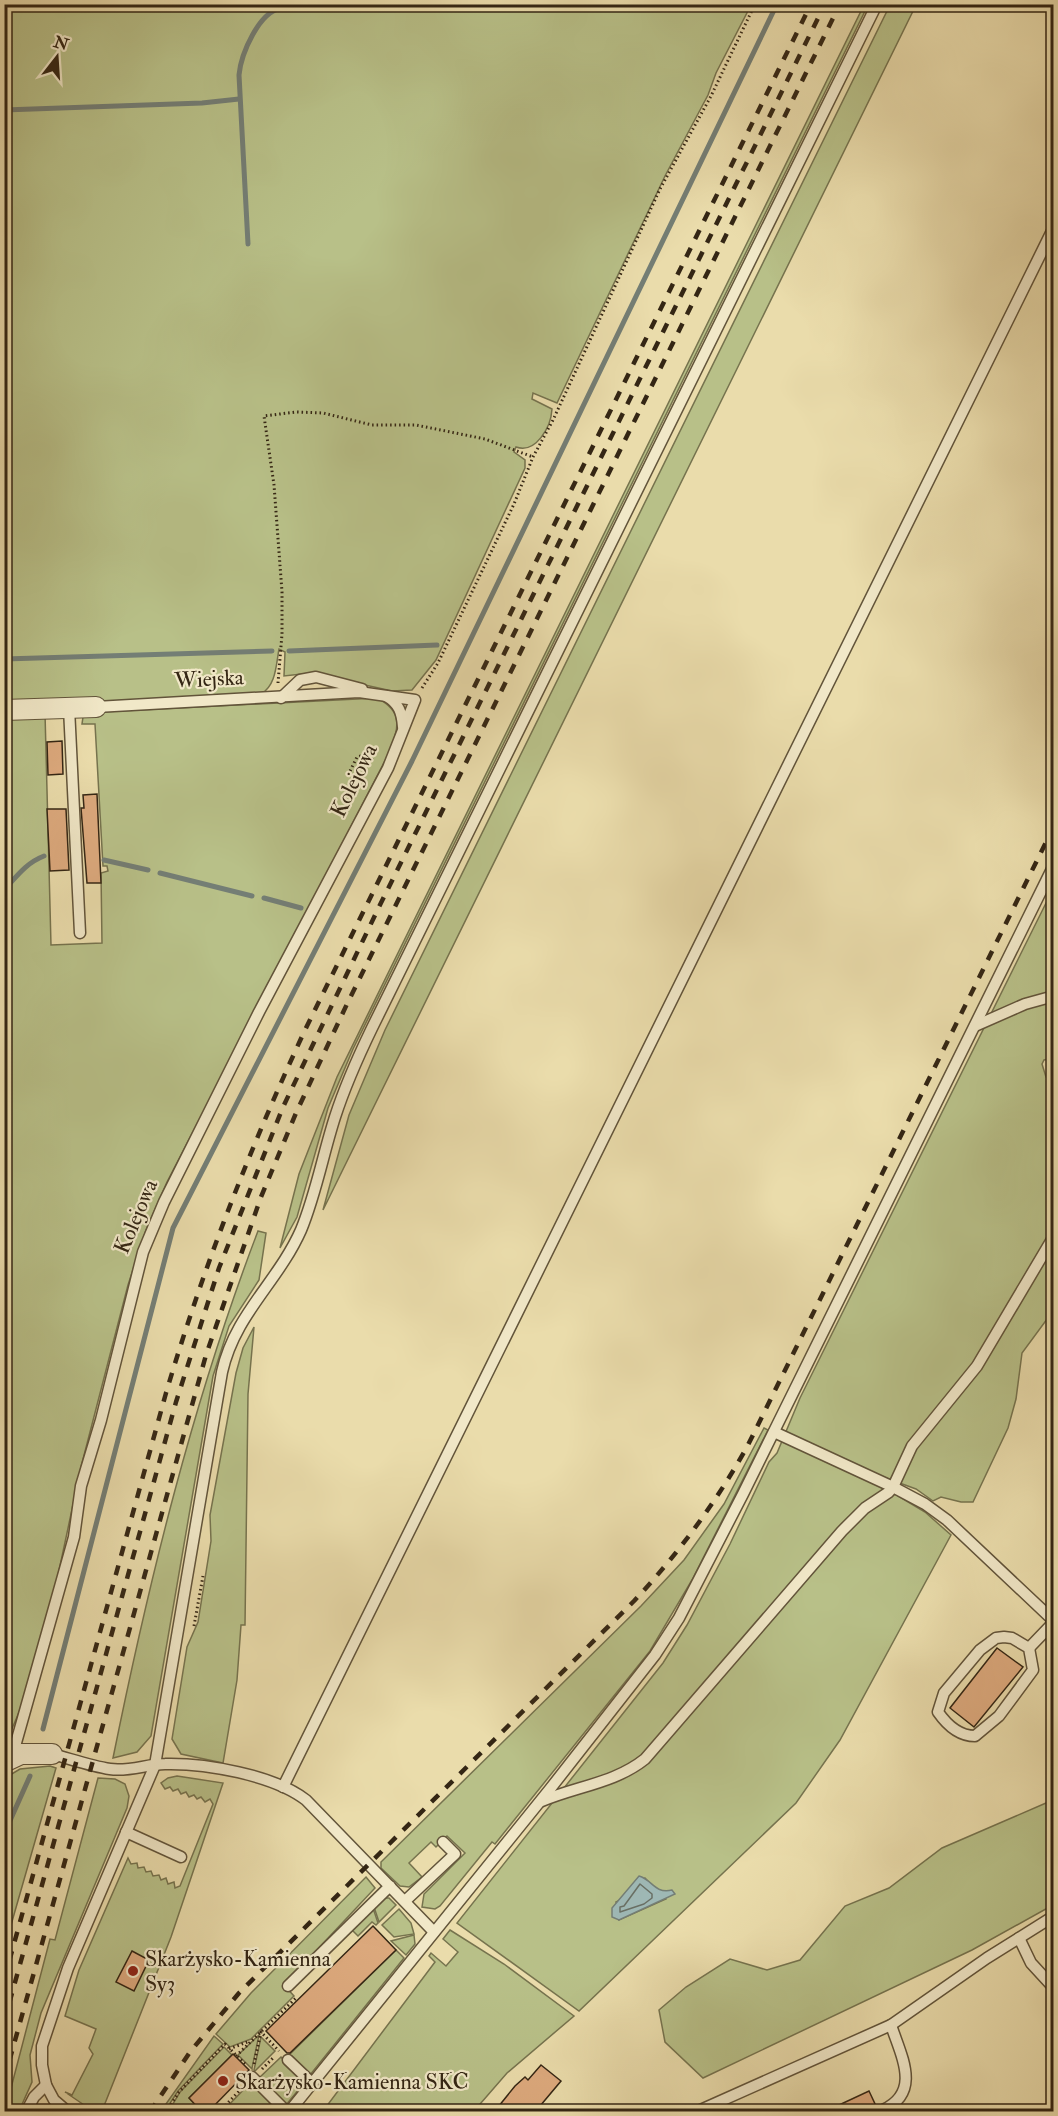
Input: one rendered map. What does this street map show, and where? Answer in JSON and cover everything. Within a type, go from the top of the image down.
[{"type":"street","name":"Wiejska","points":[[4,710],[96,707]]},
{"type":"street","name":"Kolejowa","points":[[8,1760],[31,1752],[52,1754]]},
{"type":"lane","points":[[71,2107],[54,2100],[46,2085],[42,2065],[42,2046],[58,1992],[154,1765],[220,1384],[230,1344],[253,1301],[296,1240],[310,1203],[340,1102],[372,1028],[877,4]]},
{"type":"lane","points":[[283,1787],[1053,227]]},
{"type":"lane","points":[[278,698],[300,680],[316,677],[347,689]]},
{"type":"lane","name":"Wiejska","points":[[96,707],[278,698],[347,689],[415,700]]},
{"type":"lane","name":"Kolejowa","points":[[388,696],[402,714],[403,730]]},
{"type":"lane","name":"Kolejowa","points":[[8,1760],[69,1555],[81,1486],[143,1252],[164,1202],[259,1012],[388,768],[415,700]]},
{"type":"lane","points":[[69,708],[80,933]]},
{"type":"lane","points":[[253,2075],[288,2112],[655,1655],[679,1617],[774,1432],[1053,866]]},
{"type":"lane","points":[[975,1026],[1025,1004],[1053,996]]},
{"type":"lane","points":[[539,1802],[562,1792],[610,1780],[624,1774],[645,1759],[842,1531],[872,1502],[886,1495],[912,1446],[977,1366],[1053,1236]]},
{"type":"lane","points":[[774,1432],[892,1487],[925,1504],[947,1520],[1053,1621],[1029,1648]]},
{"type":"lane","points":[[1004,1636],[1029,1648],[1033,1670],[1027,1680],[999,1716],[975,1736],[958,1732],[938,1712],[940,1698],[980,1650],[996,1638],[1004,1636]]},
{"type":"lane","points":[[52,1754],[111,1769],[179,1765],[265,1778],[306,1800],[434,1932]]},
{"type":"lane","points":[[126,1832],[181,1857]]},
{"type":"lane","points":[[405,1901],[455,1854],[443,1842]]},
{"type":"lane","points":[[288,1986],[390,1886]]},
{"type":"lane","points":[[696,2112],[891,2025],[1053,1916]]},
{"type":"lane","points":[[1019,1938],[1031,1963],[1053,1988]]},
{"type":"lane","points":[[883,2110],[900,2099],[907,2077],[891,2025]]},
{"type":"lane","points":[[288,2060],[312,2083]]},
{"type":"lane","points":[[26,2112],[34,2097],[46,2085]]},
{"type":"path","points":[[415,700],[438,663],[660,189],[711,96],[755,4]]},
{"type":"path","points":[[278,698],[282,592],[275,496],[264,416],[296,412],[323,413],[372,425],[416,425],[485,439],[533,457]]},
{"type":"path","points":[[348,775],[357,757],[364,755],[388,768]]},
{"type":"path","points":[[192,1629],[203,1575]]},
{"type":"path","points":[[236,2056],[302,1992]]},
{"type":"path","points":[[219,2112],[253,2075],[280,2051],[261,2032]]},
{"type":"path","points":[[253,2075],[261,2032]]},
{"type":"path","points":[[229,2049],[252,2040]]},
{"type":"path","points":[[166,2112],[179,2092],[225,2044],[253,2075]]},
{"type":"path","points":[[71,2107],[88,2112]]},
{"type":"green space","points":[[4,5],[751,5],[716,73],[708,95],[665,176],[557,403],[533,393],[532,399],[552,409],[549,424],[536,443],[530,447],[516,447],[514,452],[525,460],[525,468],[436,660],[412,690],[392,691],[311,673],[284,676],[285,652],[279,649],[270,686],[261,694],[5,706]]},
{"type":"green space","points":[[864,5],[868,5],[353,1049],[328,1108],[297,1217],[280,1248],[299,1174],[337,1077]]},
{"type":"green space","points":[[890,5],[916,5],[323,1210],[349,1115],[385,1030]]},
{"type":"green space","points":[[377,698],[392,709],[397,722],[389,753],[167,1182],[146,1230],[128,1285],[81,1467],[57,1580],[20,1710],[5,1745],[5,715],[45,713],[51,945],[102,943],[101,873],[108,871],[107,866],[103,866],[95,724],[82,724],[83,717],[100,712]]},
{"type":"green space","points":[[1053,889],[1053,1058],[1044,1060],[1042,1064],[1046,1077],[1054,1081],[1053,1311],[1022,1353],[1016,1399],[1008,1428],[973,1502],[961,1502],[941,1497],[933,1501],[916,1489],[883,1477],[878,1484],[925,1512],[951,1535],[840,1740],[796,1803],[579,2011],[457,1923],[663,1663],[687,1625],[730,1544],[769,1462],[777,1453],[800,1398]],"holes":[[[645,1878],[656,1890],[662,1892],[666,1899],[619,1920],[616,1902],[624,1897],[635,1884]]]},
{"type":"green space","points":[[258,1231],[266,1233],[259,1280],[229,1326],[213,1376],[151,1736],[137,1752],[113,1758],[142,1624],[193,1426],[213,1360]]},
{"type":"green space","points":[[254,1327],[248,1394],[245,1625],[241,1625],[237,1680],[223,1763],[181,1754],[172,1739],[187,1647],[198,1622],[211,1541],[210,1515],[236,1373],[243,1348]]},
{"type":"green space","points":[[764,1428],[768,1430],[692,1580],[650,1651],[495,1844],[492,1842],[440,1906],[435,1909],[422,1907],[424,1894],[465,1853],[447,1836],[436,1847],[431,1842],[409,1863],[422,1877],[409,1887],[400,1886],[381,1868],[381,1862],[641,1606],[684,1560],[724,1504]]},
{"type":"green space","points":[[50,1766],[56,1768],[5,1946],[5,1778],[20,1769]]},
{"type":"green space","points":[[177,1776],[223,1783],[171,1937],[102,2111],[93,2111],[65,2092],[72,2095],[93,2054],[89,2048],[96,2029],[65,2016],[79,1970],[128,1858],[131,1864],[137,1863],[138,1868],[144,1867],[146,1872],[151,1871],[153,1876],[159,1875],[161,1880],[166,1878],[168,1884],[174,1882],[175,1888],[180,1886],[213,1804],[210,1799],[205,1802],[201,1797],[197,1799],[194,1795],[189,1797],[186,1792],[181,1794],[178,1789],[173,1791],[170,1787],[165,1789],[161,1783]]},
{"type":"green space","points":[[98,1778],[115,1779],[125,1784],[129,1796],[127,1808],[41,2013],[30,2055],[32,2082],[19,2111],[5,2111],[50,1939],[55,1940]]},
{"type":"green space","points":[[1053,1800],[1053,1905],[972,1950],[703,2078],[665,2042],[659,2010],[686,1987],[730,1959],[767,1970],[800,1960],[845,1906],[889,1888],[942,1848]]},
{"type":"green space","points":[[366,1877],[375,1888],[284,1985],[294,1996],[251,2039],[230,2047],[216,2034],[251,1993]]},
{"type":"green space","points":[[383,1898],[389,1898],[396,1905],[379,1922],[374,1907]]},
{"type":"green space","points":[[373,1908],[378,1923],[376,1925],[372,1922],[358,1936],[352,1930]]},
{"type":"green space","points":[[399,1909],[411,1923],[414,1934],[394,1937],[382,1925]]},
{"type":"green space","points":[[450,1930],[504,1964],[574,2016],[507,2073],[474,2111],[323,2111],[435,1962],[429,1956],[431,1953],[446,1966],[458,1952],[443,1939]]},
{"type":"green space","points":[[414,1935],[415,1944],[406,1955],[391,1941]]},
{"type":"green space","points":[[396,1950],[404,1958],[310,2075],[289,2055]]},
{"type":"green space","points":[[259,2035],[252,2068],[252,2069],[238,2055]]},
{"type":"green space","points":[[214,2036],[223,2044],[178,2091],[165,2111],[161,2111]]},
{"type":"green space","points":[[261,2037],[275,2051],[255,2071],[254,2070]]},
{"type":"green space","points":[[224,2047],[232,2055],[189,2098],[202,2111],[168,2112],[180,2092]]},
{"type":"green space","points":[[281,2057],[305,2082],[286,2105],[259,2078]]},
{"type":"green space","points":[[251,2082],[279,2112],[222,2112]]},
{"type":"water","points":[[639,1876],[661,1890],[672,1890],[675,1894],[619,1920],[612,1917],[612,1908]]},
{"type":"building","points":[[62,741],[63,774],[48,775],[47,742]]},
{"type":"building","points":[[97,794],[101,883],[87,883],[81,808],[84,808],[83,795]]},
{"type":"building","points":[[47,809],[66,809],[69,870],[50,871]]},
{"type":"building","points":[[997,1648],[1023,1667],[974,1727],[950,1708]]},
{"type":"building","points":[[373,1926],[396,1950],[290,2053],[287,2053],[266,2031]]},
{"type":"building","name":"Skarżysko-Kamienna Sy3","points":[[132,1951],[149,1960],[134,1991],[116,1982]]},
{"type":"building","name":"Skarżysko-Kamienna SKC","points":[[233,2054],[249,2070],[208,2112],[202,2112],[189,2098]]},
{"type":"building","points":[[541,2065],[561,2081],[535,2112],[494,2112],[515,2086],[525,2077],[528,2080]]},
{"type":"building","points":[[869,2091],[876,2106],[876,2112],[824,2112]]},
{"type":"waterway","points":[[248,244],[239,75],[247,45],[259,25],[274,11],[282,8],[423,4]]},
{"type":"waterway","points":[[43,1729],[173,1228],[412,761],[777,4]]},
{"type":"waterway","points":[[4,110],[202,103],[239,99]]},
{"type":"waterway","points":[[289,651],[437,645]]},
{"type":"waterway","points":[[4,659],[272,651]]},
{"type":"waterway","points":[[4,890],[27,866],[44,856]]},
{"type":"waterway","points":[[104,860],[148,870]]},
{"type":"waterway","points":[[160,873],[252,896]]},
{"type":"waterway","points":[[264,898],[301,908]]},
{"type":"waterway","points":[[4,1834],[30,1776]]},
{"type":"railway","points":[[4,1980],[180,1346],[212,1254],[265,1119],[305,1030],[811,4]]},
{"type":"railway","points":[[4,2022],[176,1402],[219,1268],[283,1107],[379,907],[825,4]]},
{"type":"railway","points":[[4,2080],[206,1355],[261,1197],[296,1113],[347,1004],[840,4]]},
{"type":"railway","points":[[150,2112],[190,2052],[239,1993],[634,1601],[681,1547],[709,1508],[747,1447],[1054,826]]},
{"type":"place","name":"Skarżysko-Kamienna Sy3","points":[[133,1971]]},
{"type":"place","name":"Skarżysko-Kamienna SKC","points":[[223,2081]]}]
